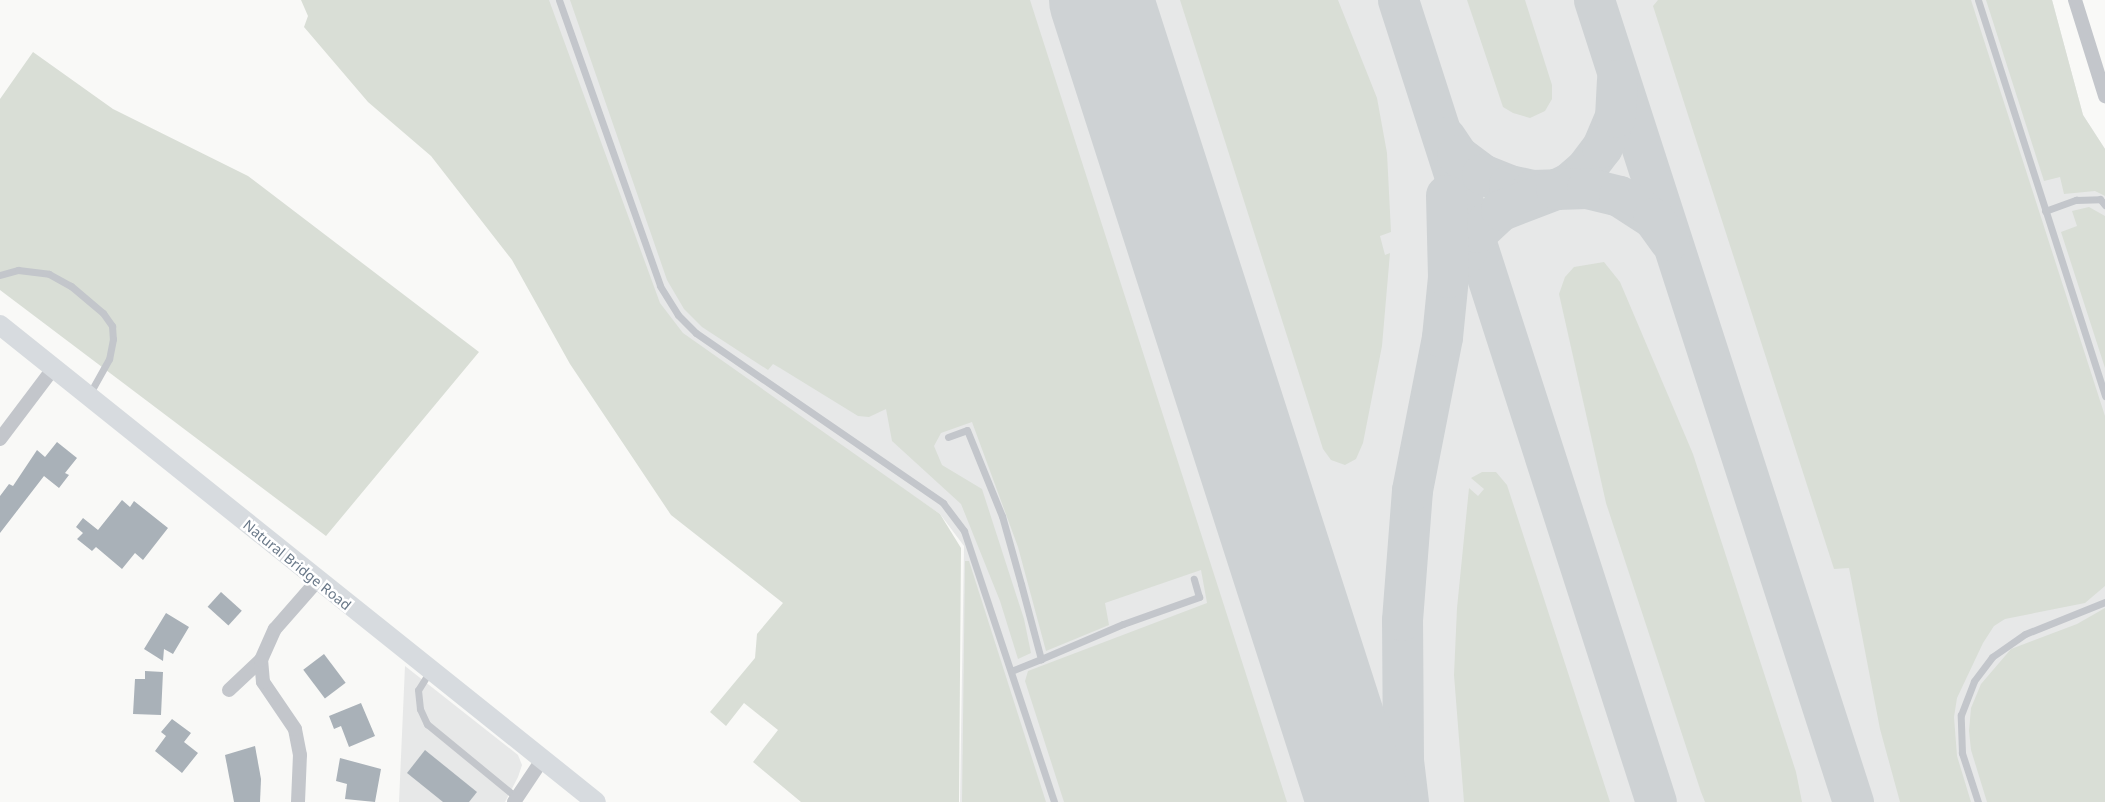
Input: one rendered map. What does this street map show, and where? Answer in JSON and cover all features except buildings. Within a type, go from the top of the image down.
[{"type":"main road","name":"Natural Bridge Road","points":[[0,325],[317,581],[596,802]]},
{"type":"street","points":[[2075,0],[2105,96]]},
{"type":"street","points":[[0,439],[53,369]]},
{"type":"street","points":[[229,690],[261,660],[275,630],[317,581]]},
{"type":"street","points":[[261,660],[263,682],[295,729],[300,755],[298,802]]},
{"type":"street","points":[[515,800],[542,760]]},
{"type":"lane","points":[[559,0],[660,286],[678,315],[696,333],[943,504],[964,531],[1054,802]]},
{"type":"lane","points":[[1978,0],[2105,396]]},
{"type":"lane","points":[[2046,211],[2076,200],[2100,199],[2105,205]]},
{"type":"lane","points":[[0,275],[18,270],[49,274],[71,286],[103,313],[112,326],[113,339],[109,358],[88,397]]},
{"type":"lane","points":[[948,438],[967,430],[1002,516],[1041,659]]},
{"type":"lane","points":[[1012,671],[1123,624],[1199,597],[1194,579]]},
{"type":"lane","points":[[1978,802],[1962,753],[1961,715],[1974,681],[1992,657],[2025,634],[2105,602]]},
{"type":"lane","points":[[430,671],[418,690],[420,709],[427,724],[515,800]]},
{"type":"shaded area","points":[[301,0],[549,0],[660,303],[683,333],[940,514],[961,548],[959,802],[801,802],[753,762],[778,730],[744,703],[726,726],[710,712],[755,658],[757,634],[783,603],[671,515],[570,364],[512,260],[431,156],[368,102],[304,27],[308,16]]},
{"type":"shaded area","points":[[545,0],[2052,0],[2083,115],[2105,149],[2105,802],[960,802],[964,546],[940,514],[671,330],[650,296]]},
{"type":"shaded area","points":[[570,0],[1030,0],[1287,802],[1064,802],[1025,681],[1028,671],[1207,603],[1201,570],[1105,603],[1109,625],[1046,651],[1018,547],[972,422],[941,433],[934,446],[942,465],[982,489],[1024,619],[1031,653],[1018,659],[1000,601],[961,504],[892,441],[886,409],[869,417],[858,416],[773,364],[768,370],[702,327],[684,309],[667,280]]},
{"type":"shaded area","points":[[1180,0],[1338,0],[1377,98],[1387,153],[1391,232],[1380,236],[1385,255],[1390,253],[1382,346],[1363,443],[1356,459],[1345,465],[1331,460],[1323,449]]},
{"type":"shaded area","points":[[1467,0],[1525,0],[1552,85],[1552,99],[1545,111],[1530,118],[1513,113],[1503,107]]},
{"type":"shaded area","points":[[1658,0],[1971,0],[2105,416],[2105,586],[2085,603],[2005,619],[1994,626],[1983,643],[1957,698],[1954,717],[1957,756],[1971,802],[1900,802],[1880,729],[1849,568],[1834,569],[1653,6]]},
{"type":"shaded area","points":[[1986,0],[2052,0],[2083,115],[2105,149],[2105,196],[2095,191],[2064,194],[2060,177],[2044,181]]},
{"type":"shaded area","points":[[33,52],[113,109],[248,176],[479,352],[326,536],[0,290],[0,99]]},
{"type":"shaded area","points":[[2089,207],[2105,216],[2105,368],[2061,232],[2077,226],[2072,211]]},
{"type":"shaded area","points":[[1604,262],[1620,282],[1693,454],[1796,772],[1802,802],[1705,802],[1701,792],[1606,503],[1559,294],[1565,277],[1574,267]]},
{"type":"shaded area","points":[[1482,472],[1496,472],[1507,485],[1610,802],[1464,802],[1454,675],[1457,608],[1469,488],[1478,496],[1484,489],[1471,478]]},
{"type":"shaded area","points":[[965,561],[969,561],[1046,802],[962,802]]},
{"type":"shaded area","points":[[2105,608],[2105,802],[1987,802],[1971,750],[1969,731],[1971,708],[1981,684],[2011,649],[2077,624]]},
{"type":"shaded area","points":[[405,666],[518,755],[522,765],[505,802],[399,802]]},
{"type":"taxiway","points":[[1398,0],[1656,802]]},
{"type":"taxiway","points":[[1594,0],[1853,802]]},
{"type":"taxiway","points":[[1445,137],[1457,155],[1482,174],[1509,185],[1532,190],[1556,189],[1569,183],[1586,168],[1602,147],[1615,117],[1617,80]]},
{"type":"taxiway","points":[[1462,257],[1477,232],[1501,210],[1556,189],[1587,188],[1619,196],[1653,218],[1669,240]]},
{"type":"taxiway","points":[[1408,802],[1403,760],[1402,620],[1412,490],[1442,337],[1448,277],[1446,195]]},
{"type":"runway","points":[[1101,0],[1359,802]]}]
